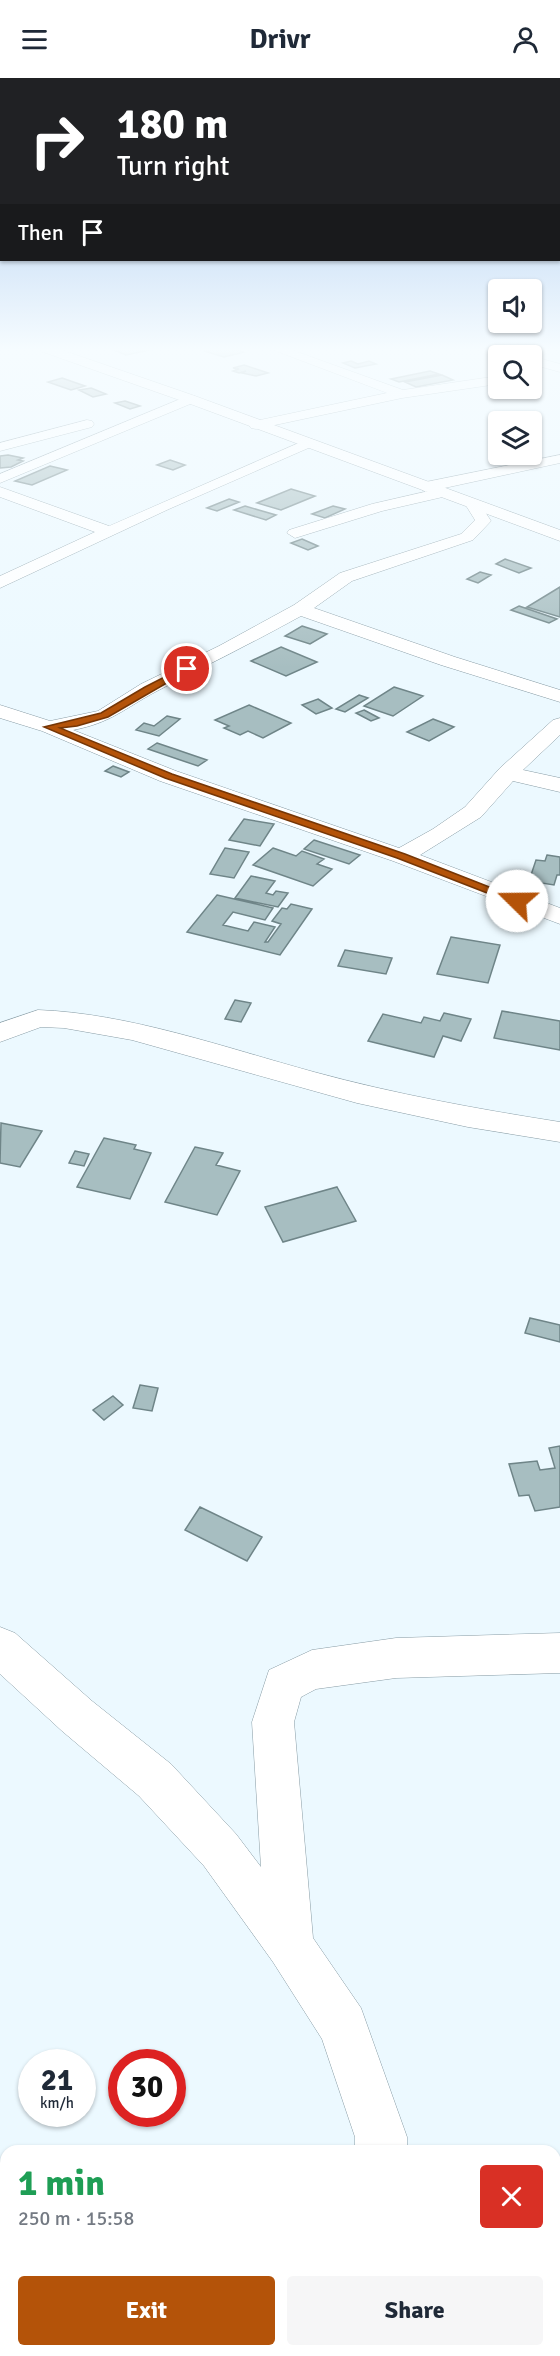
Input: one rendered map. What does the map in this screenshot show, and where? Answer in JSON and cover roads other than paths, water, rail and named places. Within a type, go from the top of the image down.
[{"type":"highway","points":[[341,455],[560,536]]},
{"type":"street","points":[[0,479],[52,455]]},
{"type":"street","points":[[0,583],[163,506],[280,455]]},
{"type":"street","points":[[426,487],[560,459]]},
{"type":"street","points":[[0,492],[111,532]]},
{"type":"street","points":[[295,533],[378,507],[442,493]]},
{"type":"street","points":[[0,507],[22,501]]},
{"type":"street","points":[[49,727],[77,723],[105,715],[148,688],[226,650],[300,609],[346,577],[467,537],[483,521],[473,504]]},
{"type":"street","points":[[300,609],[448,661],[560,696]]},
{"type":"street","points":[[0,711],[49,727],[168,776],[401,856],[560,917]]},
{"type":"street","points":[[401,856],[441,834],[473,812],[508,773],[560,724]]},
{"type":"street","points":[[508,773],[560,785]]},
{"type":"street","points":[[0,1033],[38,1018],[64,1019],[134,1032],[357,1093],[468,1117],[560,1132]]},
{"type":"street","points":[[0,1647],[77,1716],[155,1780],[220,1850],[290,1945],[343,2026],[381,2137],[381,2145]]},
{"type":"street","points":[[290,1945],[273,1722],[284,1684],[312,1670],[396,1658],[560,1653]]}]
